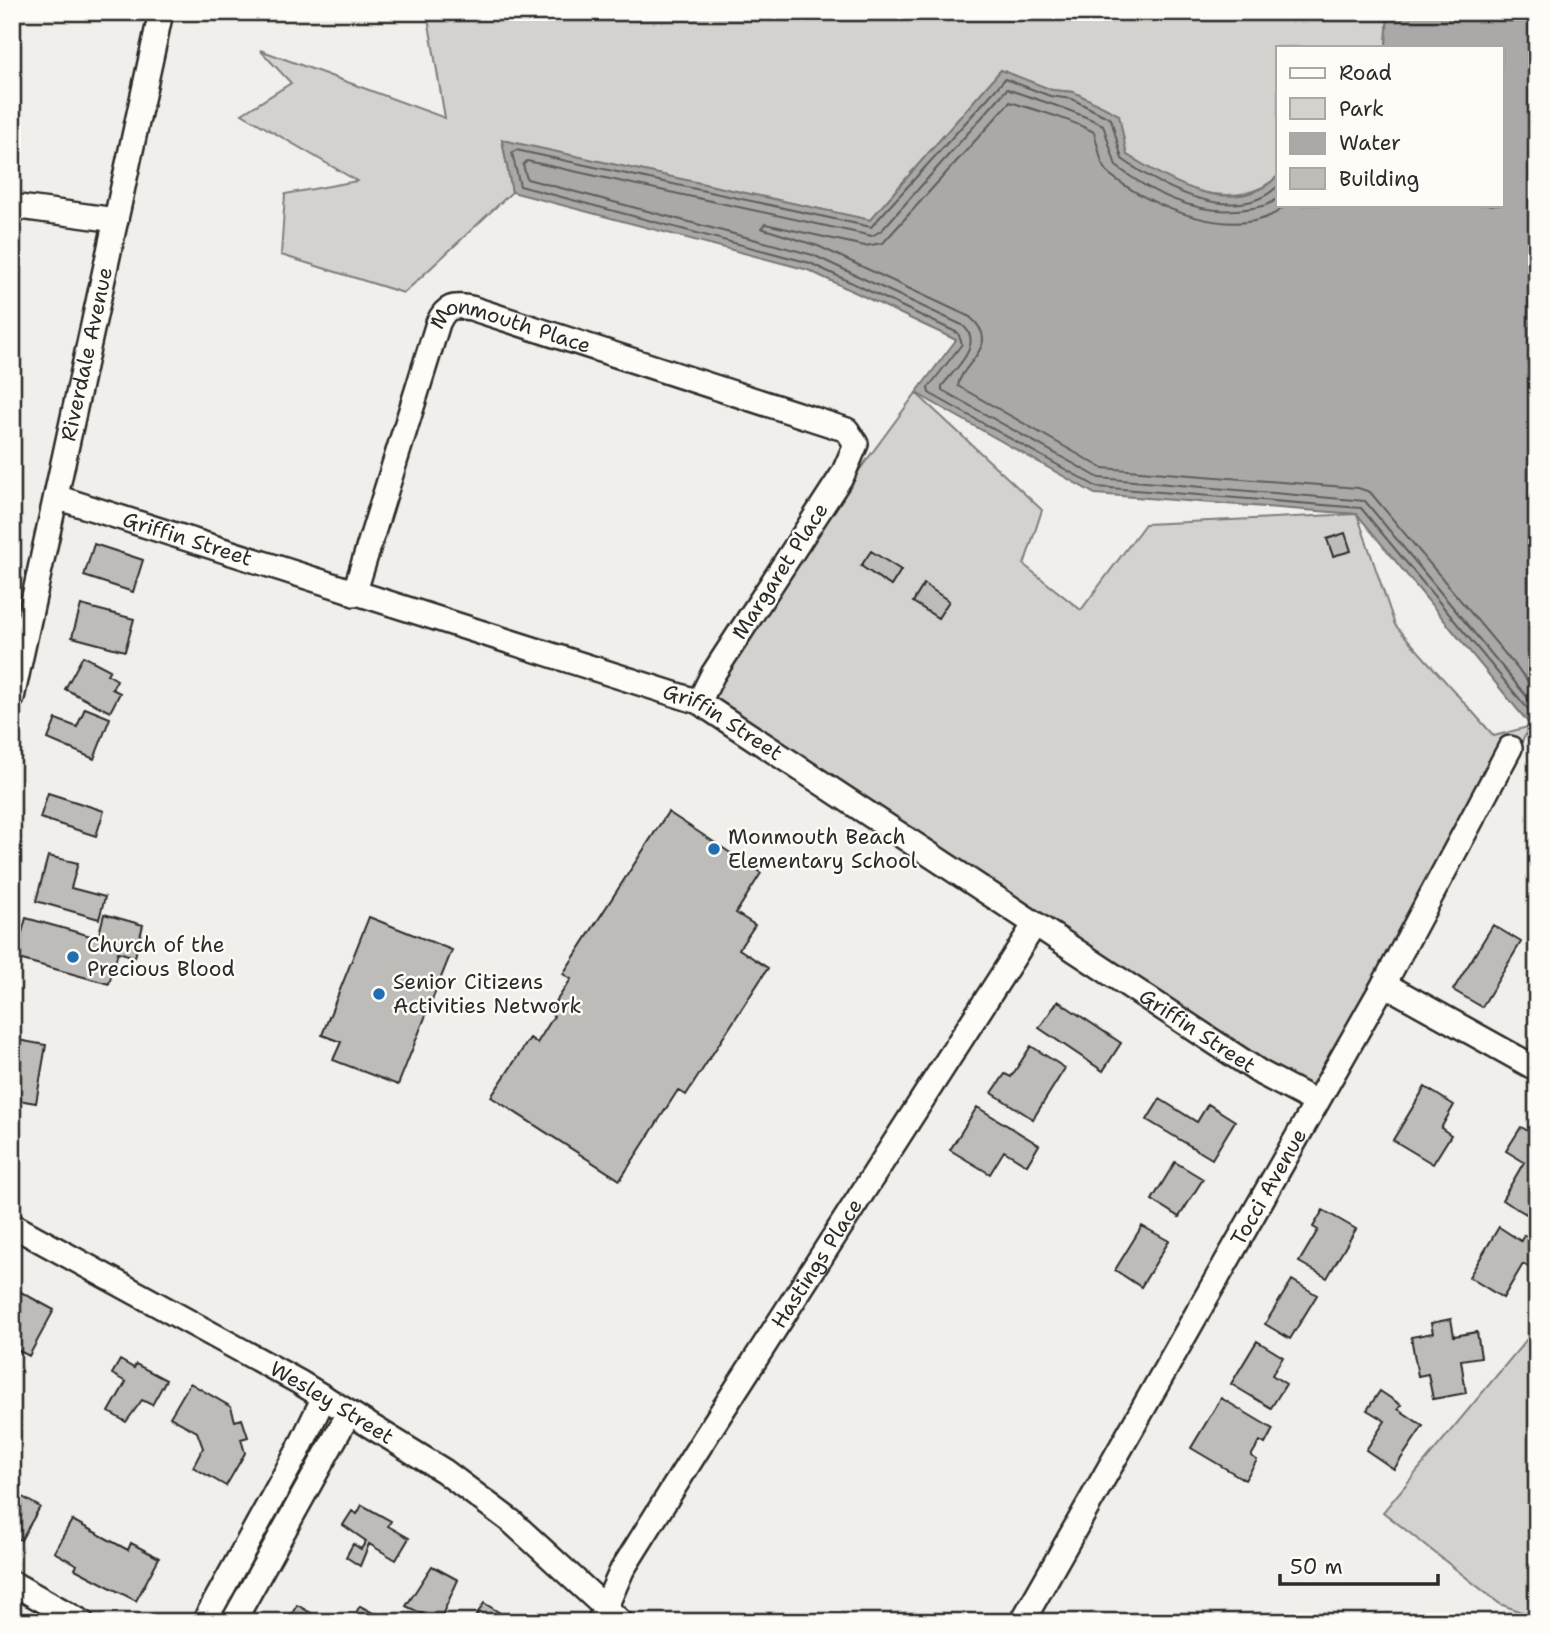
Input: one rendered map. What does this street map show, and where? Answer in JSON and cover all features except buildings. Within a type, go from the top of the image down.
[{"type":"street","name":"Riverdale Avenue","points":[[12,698],[160,12]]},
{"type":"street","points":[[12,206],[116,220]]},
{"type":"street","name":"Monmouth Place","points":[[354,594],[438,323],[444,312],[454,305],[471,308],[837,426],[854,438]]},
{"type":"street","name":"Margaret Place","points":[[699,702],[713,674],[843,474],[853,455],[854,438]]},
{"type":"street","name":"Griffin Street","points":[[56,497],[699,702],[1261,1073],[1316,1102]]},
{"type":"street","name":"Tocci Avenue","points":[[1022,1622],[1384,984],[1510,748]]},
{"type":"street","name":"Hastings Place","points":[[608,1617],[622,1570],[1035,924]]},
{"type":"street","points":[[1384,984],[1537,1069]]},
{"type":"street","name":"Wesley Street","points":[[12,1225],[324,1397],[444,1471],[486,1501],[608,1617]]},
{"type":"street","points":[[204,1622],[298,1451],[324,1397]]},
{"type":"street","points":[[233,1622],[349,1413]]},
{"type":"street","points":[[12,1583],[82,1622]]},
{"type":"green space","points":[[427,12],[1388,12],[1386,46],[1276,46],[1276,178],[1262,188],[1243,194],[1201,192],[1160,177],[1126,154],[1074,92],[1052,90],[1001,70],[870,220],[502,140],[512,192],[404,293],[281,255],[285,194],[357,181],[242,114],[291,83],[260,50],[445,118]]},
{"type":"green space","points":[[916,393],[1042,510],[1024,565],[1081,610],[1145,524],[1357,514],[1395,625],[1494,736],[1531,726],[1309,1101],[695,694]]},
{"type":"green space","points":[[1537,1327],[1537,1618],[1500,1604],[1383,1512]]},
{"type":"water","points":[[1388,12],[1537,12],[1537,727],[1531,726],[1357,514],[1095,494],[916,393],[956,340],[808,270],[512,192],[502,140],[870,220],[1001,70],[1052,90],[1074,92],[1119,115],[1127,155],[1182,185],[1202,192],[1222,196],[1241,195],[1260,189],[1276,177],[1276,206],[1504,206],[1504,46],[1386,46]]},
{"type":"place","name":"Monmouth Beach Elementary School","points":[[714,849]]},
{"type":"place","name":"Church of the Precious Blood","points":[[73,957]]},
{"type":"place","name":"Senior Citizens Activities Network","points":[[379,994]]}]
